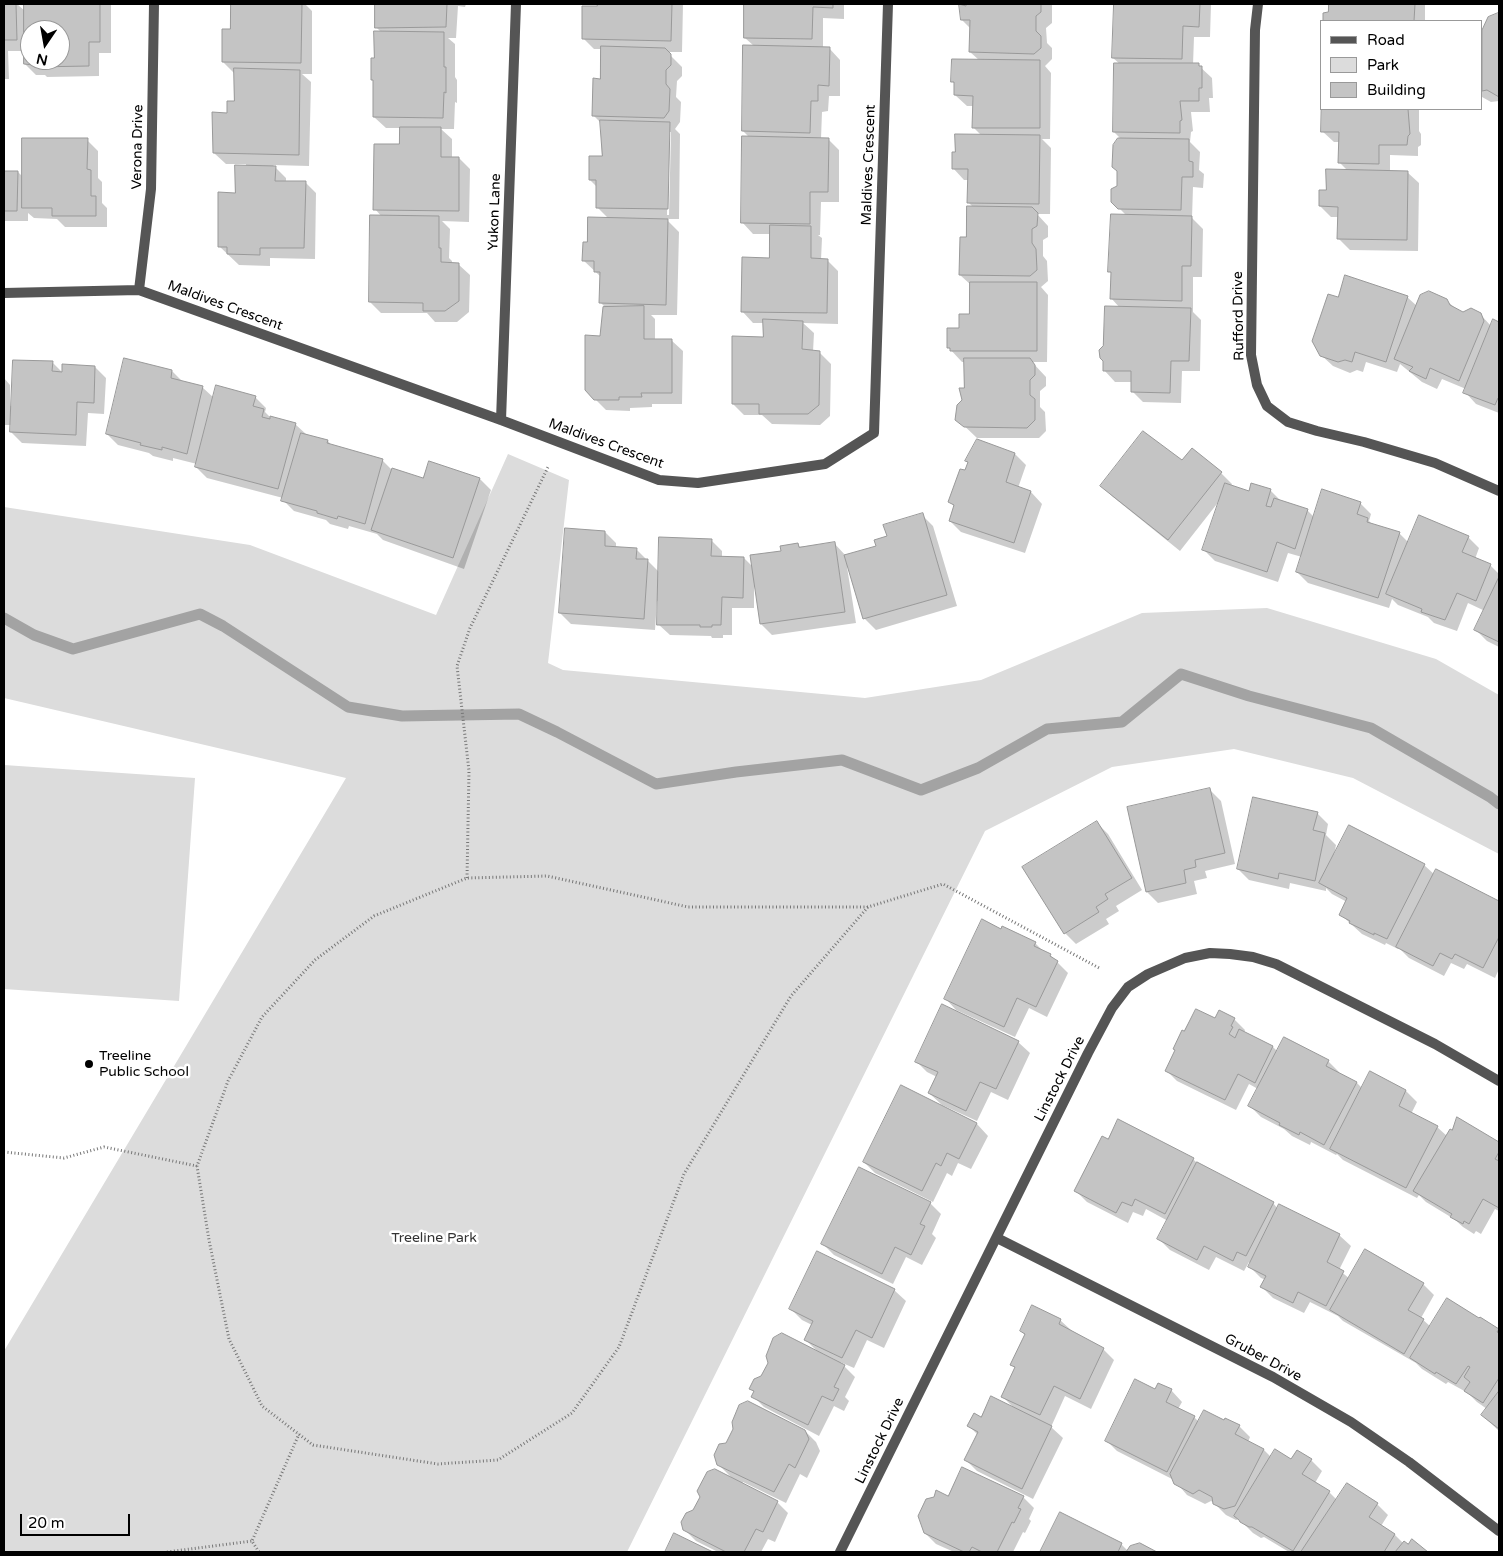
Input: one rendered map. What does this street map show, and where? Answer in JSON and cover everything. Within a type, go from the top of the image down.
[{"type":"street","name":"Verona Drive","points":[[139,290],[152,189],[154,4]]},
{"type":"street","name":"Yukon Lane","points":[[501,420],[516,4]]},
{"type":"street","name":"Maldives Crescent","points":[[4,292],[139,290],[501,420],[659,480],[698,483],[825,464],[874,433],[888,4]]},
{"type":"street","name":"Rufford Drive","points":[[1258,4],[1255,30],[1251,354],[1257,385],[1267,406],[1288,422],[1317,432],[1364,442],[1435,463],[1499,490]]},
{"type":"street","name":"Linstock Drive","points":[[840,1552],[1088,1053],[1112,1008],[1128,988],[1148,974],[1185,958],[1210,953],[1253,957],[1276,964],[1435,1044],[1499,1081]]},
{"type":"street","name":"Gruber Drive","points":[[997,1238],[1273,1377],[1336,1413],[1409,1462],[1499,1531]]},
{"type":"path","points":[[467,878],[469,771],[457,666],[470,628],[560,442]]},
{"type":"path","points":[[868,907],[791,996],[684,1174],[620,1347],[572,1413],[498,1460],[438,1464],[313,1445],[262,1406],[229,1339],[209,1240],[197,1166],[228,1081],[262,1017],[315,960],[374,916],[467,878],[547,876],[688,907],[868,907],[943,884],[1101,969]]},
{"type":"path","points":[[4,1152],[64,1158],[104,1148],[197,1166]]},
{"type":"path","points":[[252,1540],[299,1434]]},
{"type":"path","points":[[167,1552],[252,1540]]},
{"type":"path","points":[[252,1540],[259,1552]]},
{"type":"green space","name":"Treeline Park","points":[[508,454],[569,480],[548,663],[563,670],[865,698],[981,680],[1142,613],[1267,608],[1436,659],[1499,695],[1499,854],[1353,778],[1234,749],[1112,767],[985,831],[627,1552],[4,1552],[4,1351],[346,778],[4,698],[4,507],[250,545],[436,615]]},
{"type":"green space","points":[[4,765],[195,778],[179,1001],[4,989]]},
{"type":"building","points":[[4,4],[16,4],[17,40],[4,40]]},
{"type":"building","points":[[24,4],[100,4],[100,42],[89,42],[89,66],[70,66],[70,20],[24,20]]},
{"type":"building","points":[[231,4],[302,4],[301,63],[222,62],[222,29],[230,29]]},
{"type":"building","points":[[375,4],[447,4],[446,27],[375,28]]},
{"type":"building","points":[[597,4],[672,4],[671,41],[582,39],[582,6],[597,6]]},
{"type":"building","points":[[744,4],[833,4],[833,8],[813,7],[812,39],[744,38]]},
{"type":"building","points":[[959,4],[966,6],[966,4],[1041,4],[1041,12],[1036,16],[1036,31],[1041,36],[1041,48],[1034,54],[969,52],[970,20],[961,20]]},
{"type":"building","points":[[1114,4],[1200,4],[1199,27],[1183,26],[1182,59],[1112,58]]},
{"type":"building","points":[[1329,4],[1415,4],[1414,20],[1323,20],[1323,13],[1328,12]]},
{"type":"building","points":[[1499,14],[1499,97],[1487,90],[1483,91],[1483,28],[1488,17]]},
{"type":"building","points":[[374,31],[444,32],[446,93],[444,92],[443,118],[373,117],[371,58],[374,58]]},
{"type":"building","points":[[743,45],[830,47],[829,86],[818,85],[818,101],[811,101],[810,133],[742,131]]},
{"type":"building","points":[[601,46],[665,48],[671,54],[671,65],[666,70],[666,84],[670,89],[669,111],[664,118],[592,116],[593,78],[600,79]]},
{"type":"building","points":[[952,59],[1040,60],[1040,128],[972,128],[973,96],[954,95],[954,82],[951,82]]},
{"type":"building","points":[[1114,63],[1199,63],[1199,66],[1202,66],[1202,88],[1199,88],[1199,101],[1180,101],[1182,120],[1180,121],[1180,133],[1113,132]]},
{"type":"building","points":[[234,68],[300,70],[299,155],[213,153],[212,112],[227,113],[227,101],[234,101]]},
{"type":"building","points":[[1321,110],[1408,110],[1410,134],[1407,145],[1379,145],[1379,164],[1338,163],[1339,132],[1321,132]]},
{"type":"building","points":[[600,120],[670,122],[668,209],[596,208],[596,180],[589,180],[589,156],[602,156]]},
{"type":"building","points":[[400,127],[441,127],[441,157],[459,157],[459,211],[373,210],[374,144],[399,144]]},
{"type":"building","points":[[955,134],[1040,135],[1039,204],[967,203],[968,169],[952,169],[952,152],[955,152]]},
{"type":"building","points":[[742,136],[829,138],[828,192],[810,192],[810,224],[741,223]]},
{"type":"building","points":[[22,138],[88,138],[87,169],[91,170],[91,196],[96,196],[96,216],[52,216],[52,208],[22,208]]},
{"type":"building","points":[[1118,138],[1189,139],[1189,161],[1193,162],[1193,177],[1182,177],[1181,210],[1118,209],[1111,202],[1111,189],[1117,186],[1117,171],[1112,167],[1113,145]]},
{"type":"building","points":[[235,165],[276,166],[275,181],[306,181],[304,248],[260,248],[260,255],[227,254],[227,247],[218,247],[218,192],[235,193]]},
{"type":"building","points":[[1326,169],[1408,171],[1407,240],[1337,239],[1338,207],[1319,206],[1319,190],[1326,190]]},
{"type":"building","points":[[4,171],[18,171],[17,211],[4,211]]},
{"type":"building","points":[[967,206],[1032,207],[1038,213],[1037,226],[1032,229],[1032,243],[1036,249],[1037,270],[1030,276],[959,275],[960,237],[966,237]]},
{"type":"building","points":[[1111,214],[1192,216],[1191,266],[1182,266],[1182,301],[1110,299],[1111,272],[1108,272]]},
{"type":"building","points":[[370,215],[439,216],[441,262],[459,263],[459,301],[445,311],[423,311],[423,303],[369,302]]},
{"type":"building","points":[[588,217],[668,219],[666,305],[599,303],[600,272],[594,272],[594,261],[582,261],[583,242],[587,242]]},
{"type":"building","points":[[770,225],[811,226],[811,258],[828,259],[827,313],[741,312],[742,257],[769,258]]},
{"type":"building","points":[[1345,275],[1408,296],[1386,362],[1355,352],[1352,362],[1345,360],[1338,362],[1320,356],[1312,341],[1328,294],[1338,297]]},
{"type":"building","points":[[970,282],[1037,282],[1037,351],[950,351],[950,348],[947,348],[947,328],[959,328],[959,314],[969,314]]},
{"type":"building","points":[[1429,291],[1447,299],[1450,305],[1463,312],[1471,308],[1481,313],[1484,321],[1459,381],[1430,368],[1426,379],[1409,371],[1413,367],[1394,359],[1420,295]]},
{"type":"building","points":[[644,306],[644,339],[672,339],[672,393],[641,393],[642,397],[619,397],[619,400],[594,400],[585,390],[585,335],[600,336],[603,307]]},
{"type":"building","points":[[1105,306],[1191,308],[1189,361],[1171,361],[1170,393],[1131,392],[1131,371],[1103,371],[1103,361],[1100,358],[1099,350],[1103,346]]},
{"type":"building","points":[[763,319],[803,321],[802,349],[820,351],[819,405],[808,414],[759,414],[759,404],[732,404],[732,336],[763,337]]},
{"type":"building","points":[[1493,319],[1499,322],[1499,399],[1495,405],[1463,393]]},
{"type":"building","points":[[124,358],[172,370],[171,378],[203,386],[187,454],[162,447],[162,450],[140,445],[141,443],[106,434]]},
{"type":"building","points":[[964,358],[1030,358],[1035,365],[1035,375],[1030,380],[1030,395],[1035,399],[1035,420],[1027,428],[964,427],[955,420],[957,405],[962,400],[959,388],[964,388]]},
{"type":"building","points":[[13,360],[53,361],[52,371],[62,372],[62,364],[95,366],[94,403],[77,402],[76,435],[10,432]]},
{"type":"building","points":[[216,385],[256,396],[253,406],[264,409],[262,417],[270,419],[270,416],[296,423],[278,489],[195,467]]},
{"type":"building","points":[[1143,431],[1182,460],[1192,448],[1222,472],[1168,540],[1100,486]]},
{"type":"building","points":[[301,433],[328,440],[327,443],[383,459],[365,524],[338,516],[337,519],[281,501]]},
{"type":"building","points":[[977,439],[1015,453],[1006,482],[1031,491],[1014,543],[949,521],[954,505],[948,502],[960,469],[965,470],[968,462],[965,461]]},
{"type":"building","points":[[429,461],[480,478],[453,558],[371,530],[392,468],[423,478]]},
{"type":"building","points":[[1225,483],[1249,491],[1251,483],[1271,489],[1266,506],[1271,507],[1274,498],[1308,509],[1295,549],[1277,542],[1267,572],[1202,550]]},
{"type":"building","points":[[1322,489],[1361,502],[1357,514],[1368,518],[1367,522],[1400,532],[1378,598],[1296,572]]},
{"type":"building","points":[[923,513],[947,595],[863,619],[844,555],[876,546],[874,540],[887,536],[883,525]]},
{"type":"building","points":[[1419,515],[1469,536],[1462,552],[1491,564],[1476,601],[1457,593],[1445,620],[1421,612],[1422,609],[1386,594]]},
{"type":"building","points":[[565,528],[605,531],[605,546],[637,548],[636,559],[648,559],[644,619],[559,613]]},
{"type":"building","points":[[659,537],[712,539],[711,556],[744,557],[743,598],[722,597],[721,625],[700,627],[700,625],[657,625]]},
{"type":"building","points":[[835,542],[845,612],[760,624],[750,555],[781,551],[780,546],[798,543],[799,547]]},
{"type":"building","points":[[1499,577],[1499,642],[1474,630]]},
{"type":"building","points":[[1210,788],[1225,853],[1195,860],[1196,867],[1184,870],[1186,883],[1146,892],[1127,807]]},
{"type":"building","points":[[1253,797],[1318,812],[1313,830],[1325,833],[1315,881],[1279,873],[1278,879],[1237,869]]},
{"type":"building","points":[[1097,821],[1132,878],[1105,894],[1108,899],[1096,907],[1099,912],[1064,934],[1022,867]]},
{"type":"building","points":[[1349,825],[1425,864],[1387,939],[1349,923],[1350,921],[1339,915],[1347,898],[1319,883]]},
{"type":"building","points":[[1436,869],[1499,901],[1499,937],[1483,968],[1455,954],[1452,959],[1440,953],[1433,966],[1396,947]]},
{"type":"building","points":[[982,919],[1001,929],[1002,926],[1036,942],[1034,946],[1051,954],[1050,956],[1058,961],[1036,1007],[1017,998],[1004,1027],[944,999]]},
{"type":"building","points":[[942,1004],[1019,1041],[996,1089],[980,1082],[966,1111],[928,1093],[938,1072],[915,1062]]},
{"type":"building","points":[[1196,1009],[1215,1018],[1219,1010],[1235,1018],[1229,1034],[1235,1038],[1239,1029],[1273,1046],[1255,1083],[1238,1074],[1225,1100],[1165,1071],[1182,1030],[1184,1031]]},
{"type":"building","points":[[1284,1037],[1329,1060],[1326,1066],[1357,1082],[1324,1145],[1300,1132],[1299,1135],[1279,1125],[1280,1123],[1248,1106]]},
{"type":"building","points":[[1370,1071],[1406,1090],[1399,1106],[1438,1126],[1406,1188],[1330,1149]]},
{"type":"building","points":[[901,1085],[977,1123],[959,1159],[947,1153],[941,1166],[936,1163],[922,1191],[863,1162]]},
{"type":"building","points":[[1457,1117],[1499,1142],[1499,1152],[1495,1159],[1499,1161],[1499,1208],[1483,1199],[1469,1224],[1464,1221],[1463,1224],[1450,1217],[1452,1214],[1413,1191],[1450,1129],[1452,1130]]},
{"type":"building","points":[[1118,1119],[1194,1158],[1165,1214],[1135,1199],[1132,1206],[1122,1202],[1116,1213],[1074,1191],[1102,1136],[1108,1139]]},
{"type":"building","points":[[1197,1162],[1274,1202],[1246,1256],[1237,1252],[1233,1261],[1204,1246],[1197,1260],[1157,1239]]},
{"type":"building","points":[[859,1167],[931,1202],[920,1224],[925,1226],[911,1255],[895,1247],[882,1274],[821,1244]]},
{"type":"building","points":[[1279,1204],[1340,1234],[1327,1262],[1344,1271],[1326,1306],[1298,1292],[1293,1303],[1260,1287],[1266,1276],[1248,1267]]},
{"type":"building","points":[[1365,1249],[1424,1283],[1408,1310],[1424,1319],[1404,1354],[1330,1310]]},
{"type":"building","points":[[817,1251],[895,1289],[872,1338],[856,1330],[842,1358],[804,1340],[813,1321],[789,1309]]},
{"type":"building","points":[[1447,1298],[1499,1329],[1497,1332],[1499,1333],[1499,1378],[1483,1403],[1464,1391],[1470,1382],[1464,1377],[1470,1367],[1468,1366],[1456,1384],[1436,1372],[1435,1374],[1410,1358]]},
{"type":"building","points":[[1032,1305],[1061,1319],[1059,1324],[1104,1348],[1080,1399],[1054,1386],[1040,1415],[1001,1397],[1015,1367],[1010,1365],[1025,1334],[1020,1331]]},
{"type":"building","points":[[782,1333],[845,1365],[834,1387],[839,1389],[833,1401],[822,1396],[808,1425],[751,1397],[754,1391],[749,1389],[754,1379],[761,1376],[768,1363],[766,1356],[773,1338]]},
{"type":"building","points":[[1135,1379],[1155,1389],[1158,1383],[1172,1389],[1166,1402],[1195,1416],[1167,1472],[1105,1441]]},
{"type":"building","points":[[1499,1391],[1499,1429],[1481,1415]]},
{"type":"building","points":[[991,1396],[1052,1426],[1022,1489],[964,1460],[978,1432],[967,1426],[974,1413],[981,1417]]},
{"type":"building","points":[[748,1401],[805,1430],[809,1439],[795,1468],[789,1464],[774,1492],[717,1465],[714,1455],[719,1444],[726,1443],[733,1429],[732,1422],[739,1405]]},
{"type":"building","points":[[1204,1410],[1224,1420],[1225,1418],[1240,1425],[1235,1434],[1264,1449],[1235,1506],[1224,1509],[1213,1504],[1212,1497],[1199,1490],[1193,1494],[1174,1484],[1170,1474]]},
{"type":"building","points":[[1275,1449],[1291,1459],[1297,1450],[1312,1459],[1302,1474],[1330,1491],[1293,1551],[1240,1522],[1234,1516]]},
{"type":"building","points":[[962,1467],[1024,1496],[1018,1508],[1021,1509],[1014,1523],[1012,1522],[997,1552],[982,1552],[972,1547],[969,1552],[964,1552],[924,1533],[918,1516],[926,1499],[934,1497],[936,1490],[948,1496]]},
{"type":"building","points":[[715,1469],[778,1501],[763,1532],[756,1529],[744,1552],[726,1552],[683,1530],[681,1522],[686,1513],[693,1510],[700,1497],[697,1491],[707,1472]]},
{"type":"building","points":[[1347,1483],[1378,1503],[1369,1517],[1395,1534],[1384,1552],[1301,1552]]},
{"type":"building","points":[[1060,1512],[1122,1543],[1118,1552],[1040,1552]]},
{"type":"building","points":[[674,1533],[713,1552],[665,1552]]},
{"type":"building","points":[[1412,1539],[1428,1552],[1395,1552],[1404,1541],[1408,1544]]},
{"type":"building","points":[[1140,1543],[1157,1552],[1126,1552],[1130,1546]]},
{"type":"waterway","points":[[4,618],[34,635],[73,649],[200,614],[223,626],[348,707],[402,716],[519,714],[656,784],[736,772],[842,760],[921,790],[978,768],[1047,729],[1122,722],[1181,674],[1249,696],[1371,728],[1499,804]]},
{"type":"place","name":"Treeline Public School","points":[[89,1064]]}]
